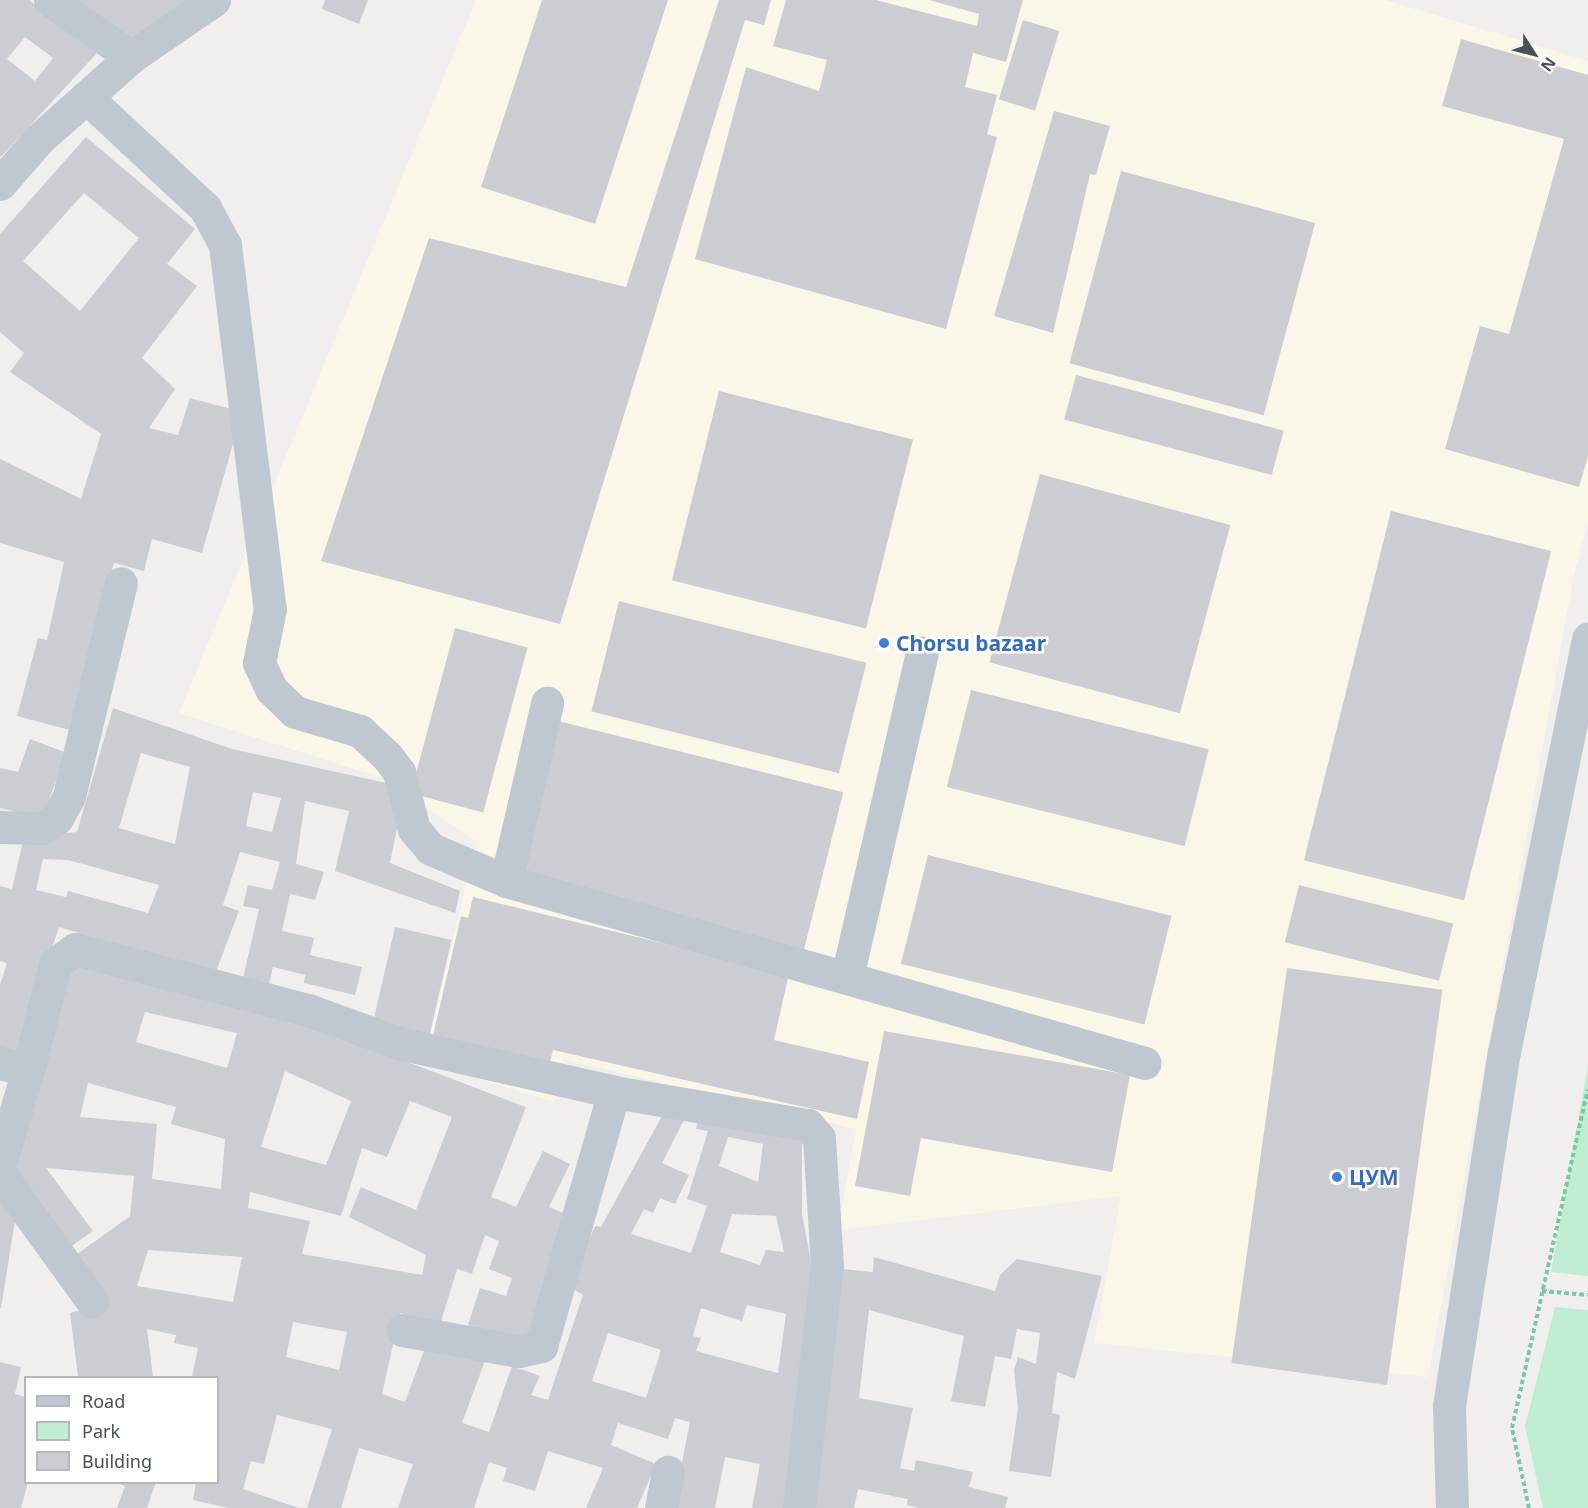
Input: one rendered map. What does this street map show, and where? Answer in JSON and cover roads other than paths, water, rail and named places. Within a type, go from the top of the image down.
[{"type":"street","points":[[50,0],[131,57]]},
{"type":"street","points":[[0,184],[38,140],[131,57],[214,0]]},
{"type":"street","points":[[86,97],[205,208],[225,245],[270,609],[260,663],[271,689],[295,712],[360,731],[399,772],[414,829],[431,849],[506,881],[1145,1063]]},
{"type":"street","points":[[0,827],[42,828],[57,818],[69,796],[121,583]]},
{"type":"street","points":[[1452,1508],[1449,1406],[1504,1052],[1588,638]]},
{"type":"street","points":[[847,977],[922,653]]},
{"type":"street","points":[[506,881],[548,703]]},
{"type":"street","points":[[0,1164],[14,1066],[55,964],[75,950],[308,1010],[399,1042],[614,1092],[798,1120],[819,1138],[827,1265],[799,1508]]},
{"type":"street","points":[[402,1330],[518,1351],[541,1346],[614,1092]]},
{"type":"street","points":[[0,1174],[92,1301]]},
{"type":"street","points":[[661,1508],[668,1472]]},
{"type":"place","name":"Chorsu bazaar","points":[[884,643]]},
{"type":"place","name":"ЦУМ","points":[[1337,1177]]}]
